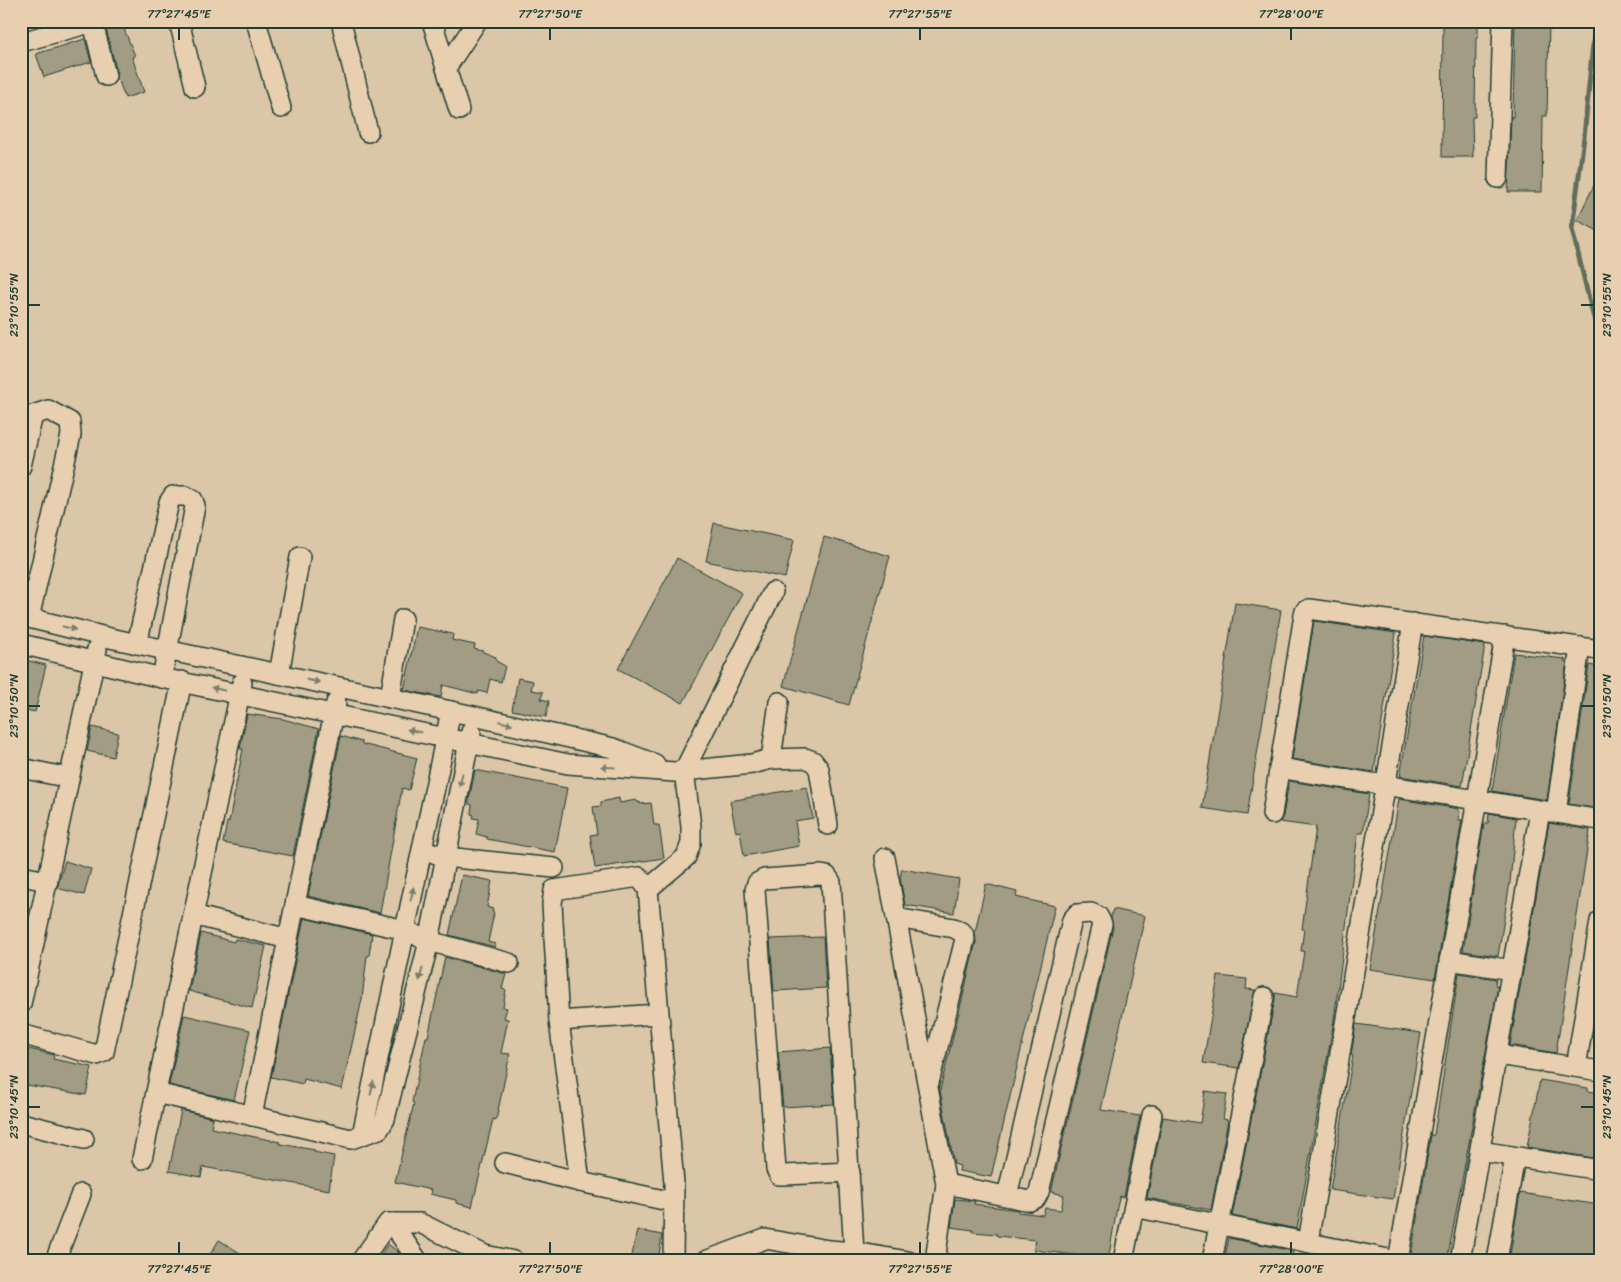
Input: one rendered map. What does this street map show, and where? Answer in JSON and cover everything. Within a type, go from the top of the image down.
[{"type":"street","points":[[179,21],[195,87]]},
{"type":"street","points":[[256,21],[281,108]]},
{"type":"street","points":[[341,21],[368,132]]},
{"type":"street","points":[[432,21],[458,110]]},
{"type":"street","points":[[446,68],[478,21]]},
{"type":"street","points":[[1498,178],[1503,21]]},
{"type":"street","points":[[25,41],[95,22],[106,76]]},
{"type":"street","points":[[21,466],[33,415],[48,410],[70,422],[71,436],[25,617],[137,644],[474,716],[613,748],[679,771]]},
{"type":"street","points":[[137,644],[170,502],[174,496],[186,496],[194,500],[195,506],[162,678]]},
{"type":"street","points":[[279,674],[300,557]]},
{"type":"street","points":[[648,889],[686,857],[691,843],[691,826],[679,771],[774,592]]},
{"type":"street","points":[[1272,814],[1305,611],[1315,608],[1600,650]]},
{"type":"street","points":[[390,698],[403,619]]},
{"type":"street","points":[[1308,1242],[1413,623]]},
{"type":"street","points":[[21,1004],[100,635]]},
{"type":"street","points":[[1134,1207],[1398,1261],[1505,636]]},
{"type":"street","points":[[21,644],[162,678],[568,764],[679,771],[752,764],[771,758],[806,758],[813,761],[819,769],[828,825]]},
{"type":"street","points":[[1460,1261],[1512,970],[1548,812],[1580,647]]},
{"type":"street","points":[[142,1159],[245,667]]},
{"type":"street","points":[[21,1034],[97,1055],[104,1052],[182,681]]},
{"type":"street","points":[[252,1116],[340,687]]},
{"type":"street","points":[[771,758],[779,702]]},
{"type":"street","points":[[362,1135],[451,711]]},
{"type":"street","points":[[156,1093],[352,1139],[379,1129],[385,1119],[429,941],[474,716]]},
{"type":"street","points":[[21,768],[69,778]]},
{"type":"street","points":[[1279,768],[1600,820]]},
{"type":"street","points":[[422,850],[445,857],[554,868]]},
{"type":"street","points":[[885,858],[946,1184],[934,1261]]},
{"type":"street","points":[[850,1172],[779,1175],[776,1169],[755,890],[757,883],[764,879],[821,875],[827,876],[831,882],[850,1172],[854,1252]]},
{"type":"street","points":[[21,876],[48,881]]},
{"type":"street","points":[[580,1182],[559,1021],[552,904],[554,890],[639,878],[648,889],[674,1184],[673,1261]]},
{"type":"street","points":[[295,906],[405,930],[429,941],[509,963]]},
{"type":"street","points":[[946,1184],[1007,1196],[1030,1200],[1036,1198],[1039,1192],[1102,924],[1098,916],[1091,913],[1077,914],[1072,920],[1007,1196]]},
{"type":"street","points":[[193,915],[288,939]]},
{"type":"street","points":[[896,918],[954,928],[963,933],[965,939],[928,1089]]},
{"type":"street","points":[[1576,1068],[1600,921]]},
{"type":"street","points":[[1449,960],[1512,970]]},
{"type":"street","points":[[1212,1261],[1264,997]]},
{"type":"street","points":[[387,1014],[410,1018]]},
{"type":"street","points":[[559,1021],[658,1014]]},
{"type":"street","points":[[1047,1028],[1077,1033]]},
{"type":"street","points":[[1498,1055],[1600,1071]]},
{"type":"street","points":[[1123,1261],[1152,1115]]},
{"type":"street","points":[[21,1122],[84,1139]]},
{"type":"street","points":[[1480,1151],[1600,1170]]},
{"type":"street","points":[[1497,1261],[1515,1157]]},
{"type":"street","points":[[505,1163],[580,1182],[673,1202]]},
{"type":"street","points":[[54,1261],[81,1194]]},
{"type":"street","points":[[361,1261],[388,1223],[420,1223],[485,1255],[514,1261]]},
{"type":"street","points":[[392,1223],[418,1261]]},
{"type":"street","points":[[705,1261],[765,1240],[829,1256],[854,1252],[908,1261]]},
{"type":"building","points":[[1443,21],[1478,21],[1475,117],[1472,117],[1473,157],[1442,157]]},
{"type":"building","points":[[1515,21],[1549,21],[1547,116],[1543,116],[1542,192],[1508,192],[1511,117],[1513,117]]},
{"type":"building","points":[[122,24],[135,56],[132,57],[144,92],[125,98],[117,80],[106,29]]},
{"type":"building","points":[[85,39],[91,62],[44,77],[36,54]]},
{"type":"building","points":[[1600,173],[1600,232],[1577,220]]},
{"type":"building","points":[[714,523],[794,540],[785,578],[706,561]]},
{"type":"building","points":[[824,537],[890,556],[849,705],[783,686]]},
{"type":"building","points":[[677,558],[742,593],[683,703],[618,669]]},
{"type":"building","points":[[1235,603],[1281,610],[1247,815],[1202,808]]},
{"type":"building","points":[[1314,621],[1396,633],[1374,772],[1292,759]]},
{"type":"building","points":[[417,627],[453,634],[452,640],[475,645],[474,649],[496,657],[496,661],[505,666],[501,682],[490,679],[487,693],[478,691],[478,694],[443,685],[441,697],[404,690]]},
{"type":"building","points":[[1424,636],[1485,645],[1462,786],[1400,776]]},
{"type":"building","points":[[1514,653],[1565,659],[1564,661],[1567,661],[1547,800],[1492,791]]},
{"type":"building","points":[[21,659],[46,665],[35,712],[21,709]]},
{"type":"building","points":[[1589,665],[1600,667],[1600,809],[1569,804]]},
{"type":"building","points":[[518,678],[533,681],[531,690],[543,692],[541,699],[549,701],[546,717],[512,710]]},
{"type":"building","points":[[247,714],[283,719],[319,729],[293,856],[223,843],[243,749],[240,749]]},
{"type":"building","points":[[92,727],[118,733],[113,757],[87,751]]},
{"type":"building","points":[[341,736],[362,742],[362,744],[417,758],[409,790],[402,788],[380,913],[308,896]]},
{"type":"building","points":[[475,770],[567,788],[555,852],[487,839],[487,837],[476,834],[479,819],[473,818],[474,815],[471,814],[472,805],[469,804]]},
{"type":"building","points":[[1289,781],[1369,794],[1363,833],[1358,833],[1334,1020],[1297,1229],[1232,1216],[1275,993],[1297,997],[1304,951],[1301,951],[1304,929],[1302,929],[1316,827],[1280,822],[1283,816]]},
{"type":"building","points":[[807,787],[813,818],[795,821],[799,846],[744,856],[740,831],[736,832],[730,801]]},
{"type":"building","points":[[619,798],[620,803],[636,800],[640,804],[651,803],[654,825],[659,825],[664,858],[595,868],[590,835],[597,834],[593,807],[601,806],[601,802]]},
{"type":"building","points":[[1399,799],[1459,809],[1459,820],[1462,820],[1435,979],[1370,969]]},
{"type":"building","points":[[1489,813],[1516,818],[1510,882],[1498,956],[1463,951],[1484,823],[1488,823]]},
{"type":"building","points":[[1549,823],[1590,830],[1556,1053],[1510,1045]]},
{"type":"building","points":[[65,861],[91,869],[84,895],[57,888]]},
{"type":"building","points":[[902,869],[959,879],[954,913],[905,905],[900,878]]},
{"type":"building","points":[[462,875],[492,881],[487,907],[493,909],[492,912],[494,913],[488,942],[495,944],[495,947],[449,935]]},
{"type":"building","points":[[986,884],[1017,892],[1016,897],[1055,906],[991,1177],[959,1171],[960,1166],[954,1164],[940,1090],[976,942],[975,932]]},
{"type":"building","points":[[1113,909],[1145,916],[1101,1110],[1140,1116],[1124,1197],[1120,1196],[1117,1207],[1108,1261],[1074,1261],[1075,1255],[1034,1250],[1036,1240],[997,1236],[997,1234],[973,1232],[973,1230],[951,1227],[955,1199],[975,1201],[974,1204],[1043,1215],[1045,1208],[1061,1210],[1064,1195],[1051,1192],[1113,927],[1111,917]]},
{"type":"building","points":[[304,918],[372,934],[369,956],[367,956],[362,999],[342,1089],[304,1079],[303,1084],[271,1077]]},
{"type":"building","points":[[201,933],[234,942],[235,939],[266,946],[252,1008],[189,991]]},
{"type":"building","points":[[823,937],[826,988],[774,991],[770,939]]},
{"type":"building","points":[[445,957],[506,974],[502,989],[506,990],[503,1007],[507,1008],[504,1018],[508,1019],[501,1053],[510,1054],[496,1120],[493,1119],[472,1207],[456,1203],[456,1200],[430,1194],[431,1190],[395,1182]]},
{"type":"building","points":[[1459,973],[1496,979],[1495,985],[1498,986],[1447,1261],[1410,1261],[1431,1135],[1434,1135]]},
{"type":"building","points":[[1218,976],[1247,979],[1246,989],[1255,990],[1239,1068],[1203,1063]]},
{"type":"building","points":[[184,1015],[250,1030],[234,1100],[169,1085]]},
{"type":"building","points":[[1356,1024],[1421,1033],[1393,1199],[1330,1190],[1353,1056],[1351,1055]]},
{"type":"building","points":[[21,1047],[54,1055],[53,1059],[92,1067],[86,1095],[21,1084]]},
{"type":"building","points":[[830,1048],[834,1104],[783,1107],[778,1052]]},
{"type":"building","points":[[1540,1080],[1588,1088],[1588,1091],[1600,1093],[1600,1159],[1527,1147]]},
{"type":"building","points":[[1205,1091],[1227,1094],[1223,1119],[1228,1120],[1211,1210],[1147,1198],[1163,1117],[1200,1123]]},
{"type":"building","points":[[181,1110],[213,1118],[211,1128],[280,1142],[280,1144],[315,1150],[314,1152],[334,1156],[329,1190],[203,1167],[201,1177],[169,1171]]},
{"type":"building","points":[[1520,1193],[1600,1205],[1600,1261],[1509,1261]]},
{"type":"building","points":[[637,1230],[662,1235],[658,1261],[631,1261]]},
{"type":"building","points":[[1229,1238],[1293,1251],[1292,1261],[1224,1261]]},
{"type":"building","points":[[219,1240],[253,1261],[206,1261]]},
{"type":"building","points":[[388,1244],[397,1251],[404,1261],[376,1261]]},
{"type":"waterway","points":[[1593,21],[1595,23],[1584,137],[1572,229],[1593,315],[1600,330]]}]
